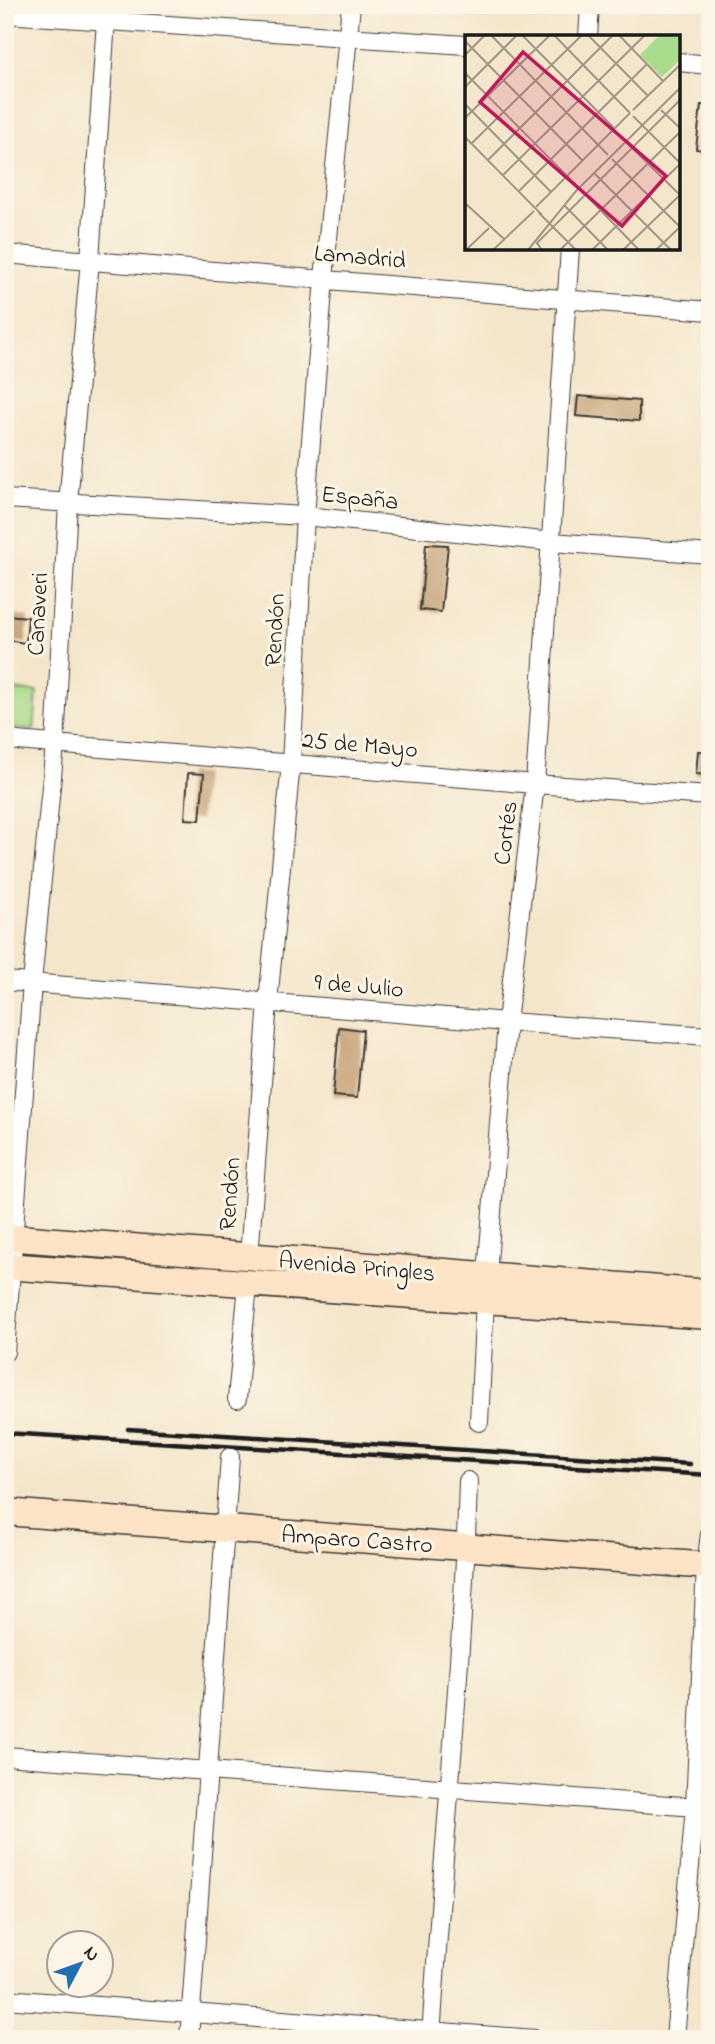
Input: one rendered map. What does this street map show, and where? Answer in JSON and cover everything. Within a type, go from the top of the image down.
[{"type":"main road","name":"Avenida Pringles","points":[[9,1238],[249,1257],[710,1316]]},
{"type":"main road","name":"Avenida Pringles","points":[[9,1267],[248,1285],[710,1293]]},
{"type":"main road","name":"Amparo Castro","points":[[5,1512],[708,1566]]},
{"type":"street","name":"Rendón","points":[[249,1257],[268,1002],[291,763],[305,516],[324,278],[351,5]]},
{"type":"street","points":[[588,35],[590,5]]},
{"type":"street","points":[[5,14],[107,14],[349,37],[465,45]]},
{"type":"street","name":"Canaveri","points":[[5,1352],[9,1238],[55,745],[68,503],[90,260],[107,14]]},
{"type":"street","points":[[680,62],[710,65]]},
{"type":"street","name":"Cortés","points":[[478,1422],[507,1022],[535,784],[569,250]]},
{"type":"street","name":"Lamadrid","points":[[5,254],[710,310]]},
{"type":"street","name":"España","points":[[5,499],[305,516],[552,542],[710,554]]},
{"type":"street","name":"25 de Mayo","points":[[5,740],[710,796]]},
{"type":"street","name":"9 de Julio","points":[[5,981],[710,1036]]},
{"type":"street","points":[[237,1399],[248,1285]]},
{"type":"street","points":[[189,2039],[230,1457]]},
{"type":"street","points":[[431,2035],[451,1789],[467,1547],[468,1481]]},
{"type":"street","points":[[674,2039],[702,1807],[710,1534]]},
{"type":"street","points":[[5,1756],[702,1807]]},
{"type":"street","points":[[5,1999],[431,2035],[535,2039]]},
{"type":"green space","points":[[5,689],[37,692],[34,730],[5,727]]},
{"type":"building","points":[[701,105],[710,105],[710,151],[696,149]]},
{"type":"building","points":[[578,396],[639,401],[639,421],[576,416]]},
{"type":"building","points":[[426,544],[448,545],[441,612],[420,610]]},
{"type":"building","points":[[5,615],[28,617],[26,643],[5,640]]},
{"type":"building","points":[[698,751],[710,751],[710,775],[696,774]]},
{"type":"building","points":[[188,773],[204,774],[200,820],[185,819]]},
{"type":"building","points":[[339,1027],[363,1030],[357,1098],[333,1096]]},
{"type":"railway","points":[[128,1429],[690,1464]]},
{"type":"railway","points":[[5,1433],[710,1475]]}]
